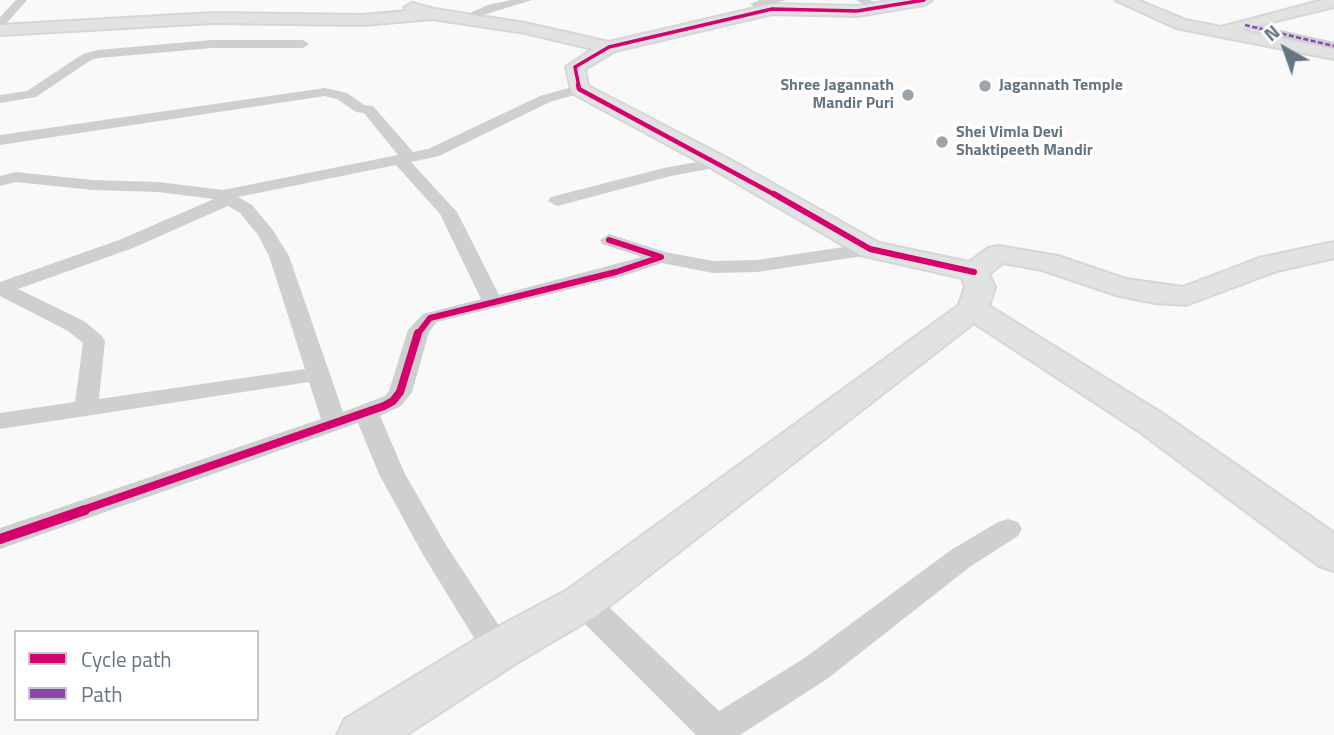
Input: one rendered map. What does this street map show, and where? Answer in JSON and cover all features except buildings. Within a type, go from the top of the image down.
[{"type":"street","points":[[0,24],[22,0]]},
{"type":"street","points":[[467,18],[492,7],[527,0]]},
{"type":"street","points":[[861,0],[881,9]]},
{"type":"street","points":[[750,2],[881,9],[924,0]]},
{"type":"street","points":[[1123,0],[1182,24],[1334,54]]},
{"type":"street","points":[[384,1],[432,14],[467,18],[609,47]]},
{"type":"street","points":[[1212,31],[1334,2]]},
{"type":"street","points":[[579,89],[575,67],[609,47],[777,4]]},
{"type":"street","points":[[0,30],[201,18],[363,20],[432,14]]},
{"type":"street","points":[[1245,25],[1334,46]]},
{"type":"street","points":[[0,99],[32,94],[88,57],[98,54],[212,44],[303,44]]},
{"type":"street","points":[[1,288],[126,244],[226,197],[433,153],[545,99],[579,89],[719,163],[870,249],[974,272],[998,254],[1048,262],[1119,287],[1155,294],[1186,296],[1269,264],[1328,254]]},
{"type":"street","points":[[0,140],[325,92],[342,96],[361,109],[368,109],[448,212],[493,302]]},
{"type":"street","points":[[557,201],[670,171],[719,163]]},
{"type":"street","points":[[5,176],[79,184],[158,187],[226,197],[246,209],[266,233],[279,256],[334,422]]},
{"type":"street","points":[[609,240],[661,257],[713,267],[757,266],[870,249]]},
{"type":"street","points":[[0,539],[184,478],[393,401],[400,392],[424,323],[441,314],[616,272],[661,257]]},
{"type":"street","points":[[363,735],[498,650],[583,602],[973,309],[980,288],[974,272]]},
{"type":"street","points":[[1,288],[76,326],[94,341],[86,407]]},
{"type":"street","points":[[973,309],[1150,422],[1334,555]]},
{"type":"street","points":[[0,421],[318,374]]},
{"type":"street","points":[[366,412],[404,496],[436,553],[498,650]]},
{"type":"street","points":[[583,602],[718,733],[815,669],[961,558],[1009,529]]},
{"type":"marked path","points":[[1245,25],[1334,46]]},
{"type":"cycle path","points":[[924,0],[857,11],[772,9],[609,47],[575,67],[579,89],[719,163],[870,249],[974,272]]},
{"type":"cycle path","points":[[0,539],[384,406],[393,401],[400,392],[419,330],[430,318],[616,272],[661,257],[609,240]]},
{"type":"place","name":"Jagannath Temple","points":[[985,86]]},
{"type":"place","name":"Shree Jagannath Mandir Puri","points":[[908,95]]},
{"type":"place","name":"Shei Vimla Devi Shaktipeeth Mandir","points":[[942,142]]}]
